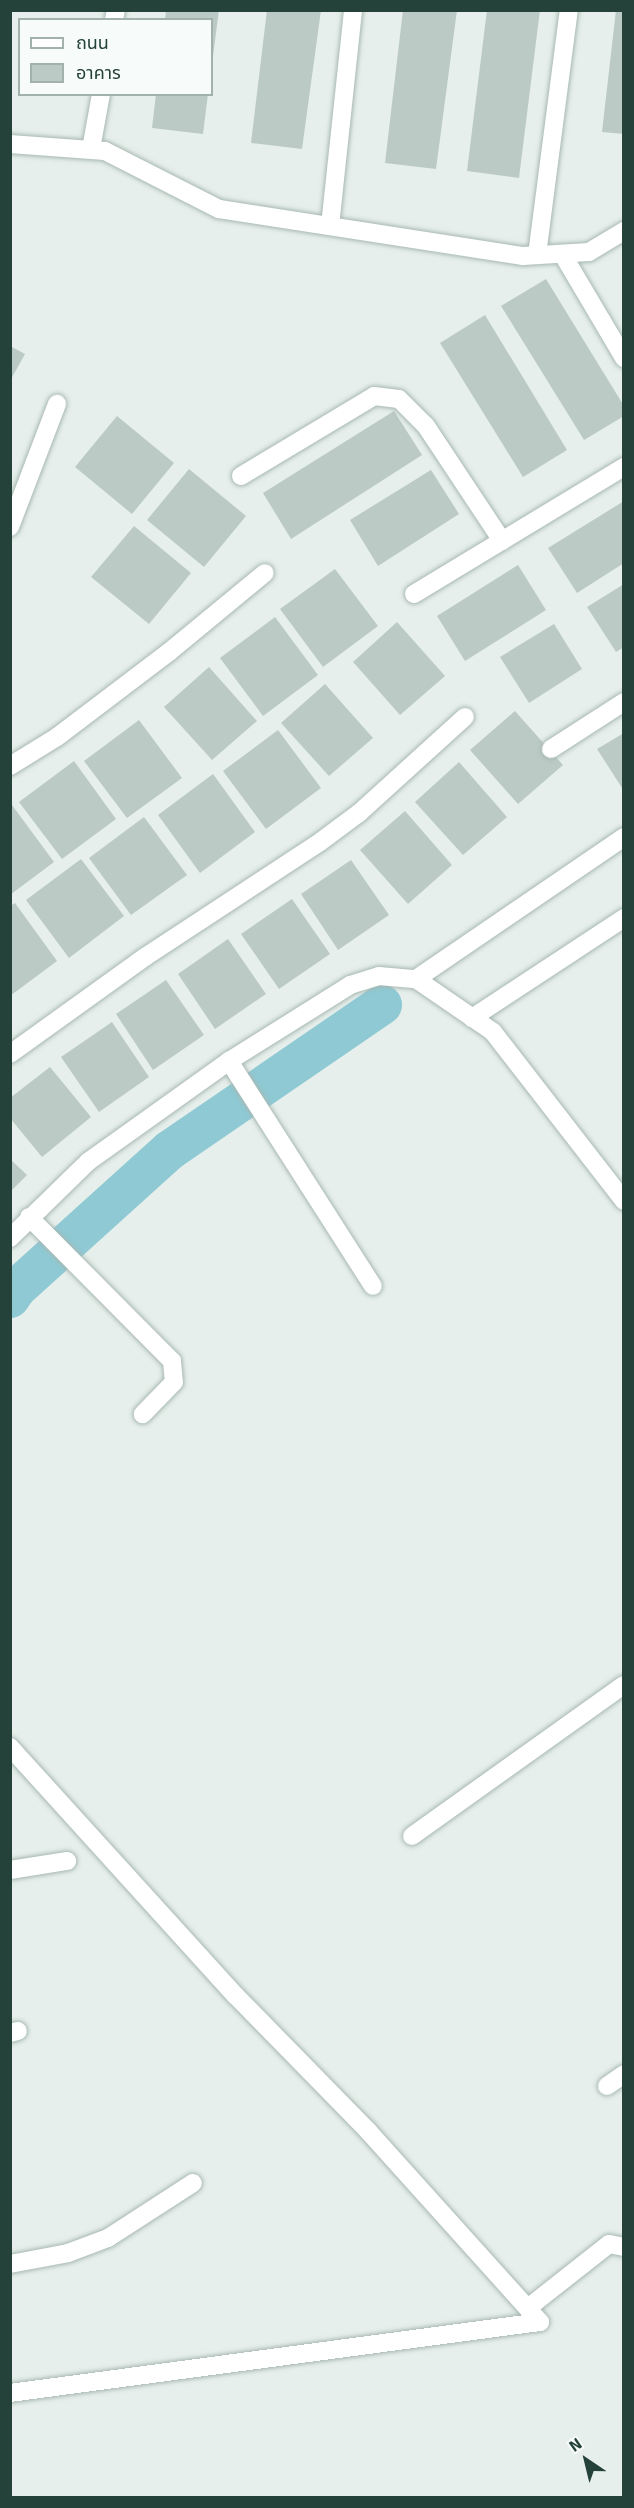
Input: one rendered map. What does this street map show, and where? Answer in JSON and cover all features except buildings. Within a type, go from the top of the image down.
[{"type":"street","points":[[330,226],[353,10]]},
{"type":"street","points":[[537,255],[569,10]]},
{"type":"street","points":[[91,149],[100,96]]},
{"type":"street","points":[[10,144],[105,151],[219,209],[330,226],[537,255],[589,252],[624,231]]},
{"type":"street","points":[[563,255],[624,358]]},
{"type":"street","points":[[241,476],[374,396],[399,399],[426,426],[502,541]]},
{"type":"street","points":[[10,527],[57,404]]},
{"type":"street","points":[[414,594],[624,467]]},
{"type":"street","points":[[10,766],[57,736],[169,652],[265,573]]},
{"type":"street","points":[[551,749],[624,702]]},
{"type":"street","points":[[10,1054],[145,957],[320,842],[465,717]]},
{"type":"street","points":[[416,979],[624,837]]},
{"type":"street","points":[[472,1018],[624,918]]},
{"type":"street","points":[[10,1238],[89,1161],[229,1061],[350,985],[379,976],[416,979],[493,1032],[624,1201]]},
{"type":"street","points":[[229,1061],[373,1286]]},
{"type":"street","points":[[29,1217],[172,1361],[176,1372],[174,1382],[142,1414]]},
{"type":"street","points":[[412,1836],[624,1685]]},
{"type":"street","points":[[10,1747],[236,1996],[368,2131],[529,2307],[540,2322],[10,2393]]},
{"type":"street","points":[[10,1870],[67,1860]]},
{"type":"street","points":[[607,2086],[624,2074]]},
{"type":"street","points":[[10,2264],[68,2253],[108,2238],[193,2183]]},
{"type":"street","points":[[529,2307],[609,2244],[624,2247]]},
{"type":"waterway","points":[[10,1298],[16,1289],[170,1150],[382,1005]]}]
